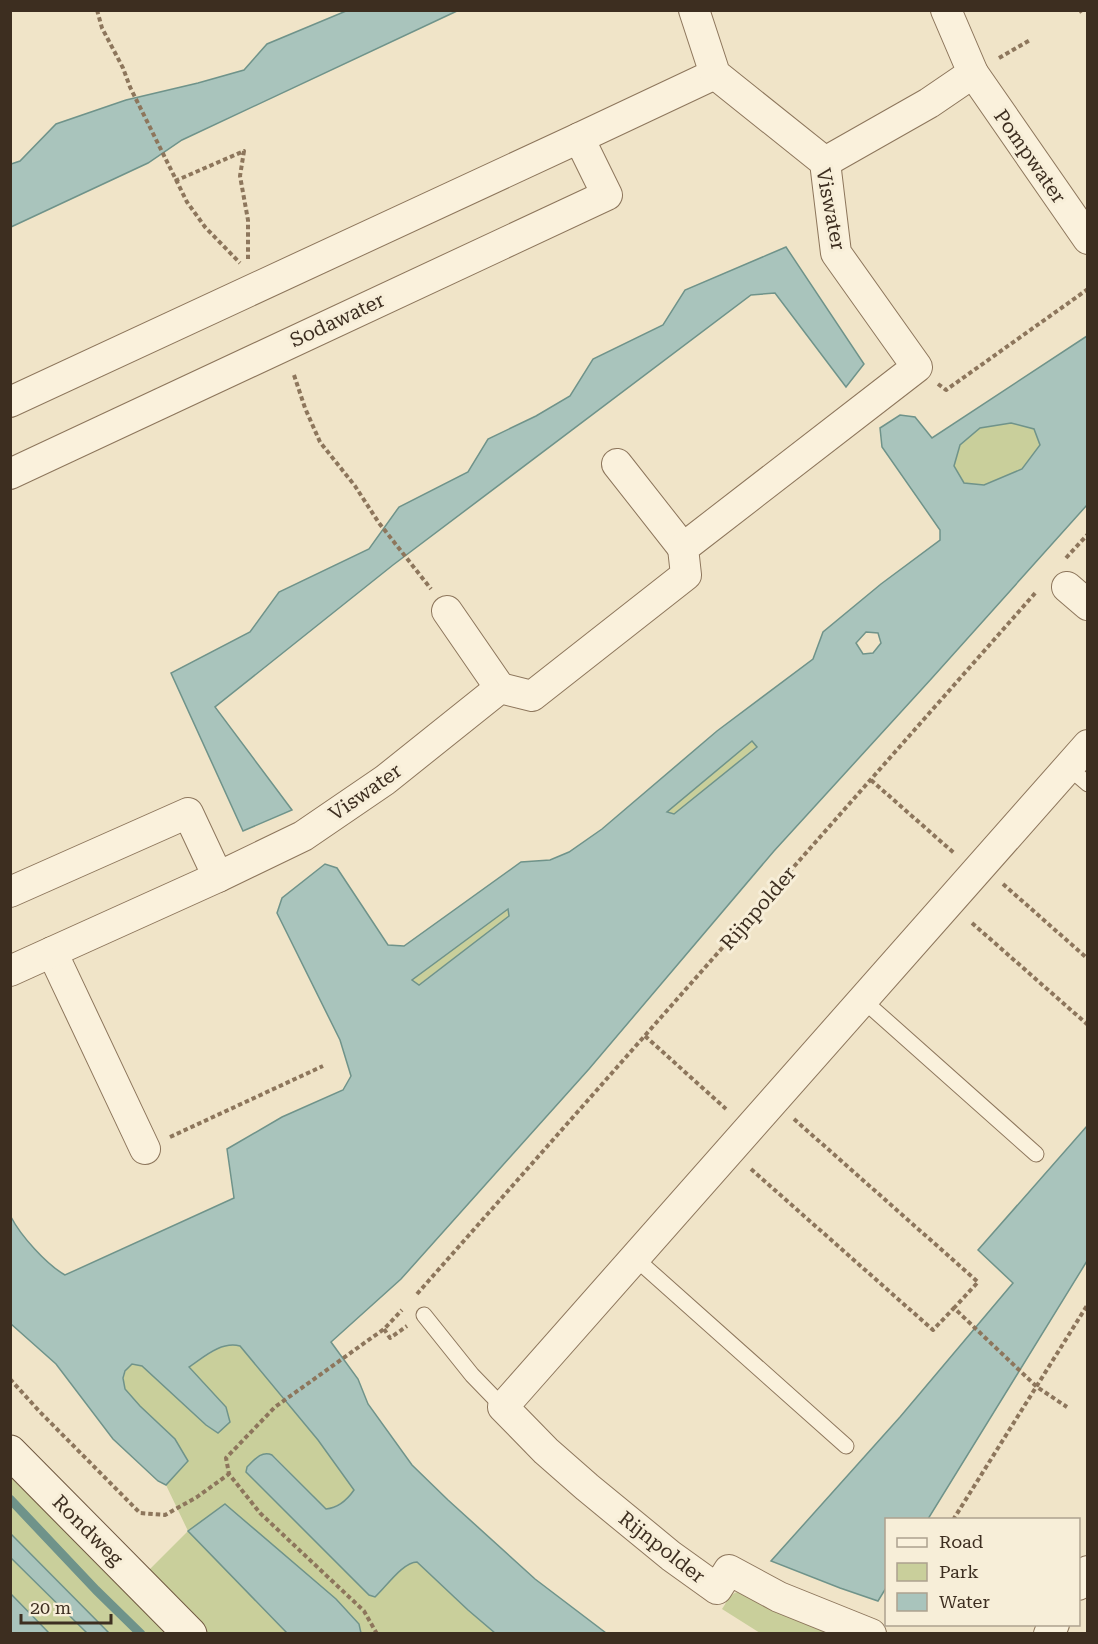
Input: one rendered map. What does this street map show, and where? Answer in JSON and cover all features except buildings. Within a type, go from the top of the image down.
[{"type":"main road","name":"Rondweg","points":[[10,1452],[190,1634]]},
{"type":"street","points":[[10,402],[715,74],[694,10]]},
{"type":"street","name":"Pompwater","points":[[946,10],[973,73],[1088,239]]},
{"type":"street","points":[[825,162],[929,103],[973,73]]},
{"type":"street","name":"Viswater","points":[[715,74],[825,162],[836,253],[917,367]]},
{"type":"street","name":"Sodawater","points":[[10,474],[607,195],[579,138]]},
{"type":"street","points":[[684,548],[917,367]]},
{"type":"street","points":[[447,611],[500,688],[532,696],[686,575],[684,548],[617,464]]},
{"type":"street","name":"Viswater","points":[[10,971],[303,836],[386,780],[500,688]]},
{"type":"street","points":[[503,1407],[979,869],[1078,776],[1088,745]]},
{"type":"street","points":[[10,892],[188,813],[218,877]]},
{"type":"street","points":[[52,952],[145,1149]]},
{"type":"street","name":"Rijnpolder","points":[[503,1407],[546,1451],[587,1487],[671,1556],[717,1589],[729,1570],[779,1597],[871,1634]]},
{"type":"lane","points":[[863,1000],[1036,1154]]},
{"type":"lane","points":[[635,1258],[846,1446]]},
{"type":"lane","name":"Rijnpolder","points":[[424,1315],[472,1375],[503,1407]]},
{"type":"path","points":[[97,10],[102,28],[187,202],[205,228],[242,265]]},
{"type":"path","points":[[917,367],[946,390],[1088,289]]},
{"type":"path","points":[[379,523],[416,569]]},
{"type":"path","name":"Rijnpolder","points":[[412,1300],[871,780],[1065,585],[1088,534]]},
{"type":"path","points":[[871,780],[1088,959]]},
{"type":"path","points":[[949,902],[1088,1025]]},
{"type":"path","points":[[645,1036],[739,1140],[933,1330],[978,1282],[774,1101]]},
{"type":"path","points":[[145,1149],[323,1066]]},
{"type":"path","points":[[954,1518],[1088,1304]]},
{"type":"path","points":[[376,1634],[364,1611],[260,1513],[229,1474],[226,1458],[274,1407],[384,1329],[405,1307]]},
{"type":"path","points":[[954,1308],[1024,1375],[1067,1407]]},
{"type":"path","points":[[384,1329],[390,1338],[424,1315]]},
{"type":"path","points":[[10,1379],[140,1513],[165,1515],[197,1497],[229,1474]]},
{"type":"green space","points":[[1011,423],[1035,429],[1040,445],[1022,469],[984,485],[964,483],[954,466],[960,445],[980,428]]},
{"type":"green space","points":[[752,741],[757,746],[674,815],[667,811]]},
{"type":"green space","points":[[509,908],[510,916],[418,985],[411,980]]},
{"type":"green space","points":[[232,1344],[240,1346],[318,1440],[354,1490],[342,1502],[326,1509],[273,1455],[381,1591],[402,1569],[417,1562],[495,1633],[361,1633],[359,1624],[287,1633],[207,1633],[146,1573],[188,1531],[166,1485],[188,1461],[125,1389],[125,1372],[132,1364],[142,1366],[206,1425],[218,1433],[226,1408],[189,1367],[222,1346]]},
{"type":"green space","points":[[10,1476],[166,1633],[109,1633],[11,1534]]},
{"type":"green space","points":[[10,1558],[87,1633],[49,1633],[11,1594]]},
{"type":"green space","points":[[743,1591],[842,1633],[760,1633],[722,1609],[732,1594]]},
{"type":"water","points":[[346,11],[457,11],[182,140],[148,163],[11,227],[11,164],[20,161],[56,124],[126,100],[244,70],[267,44]]},
{"type":"water","points":[[786,247],[864,364],[846,387],[775,293],[751,295],[393,565],[215,707],[292,810],[243,831],[171,673],[250,632],[279,592],[369,549],[399,507],[468,472],[488,439],[536,416],[570,396],[593,359],[663,325],[685,290]]},
{"type":"water","points":[[1087,336],[1087,505],[774,851],[589,1069],[401,1279],[331,1342],[358,1379],[368,1404],[412,1465],[535,1579],[606,1633],[495,1633],[417,1562],[400,1570],[375,1597],[369,1595],[246,1472],[247,1467],[258,1456],[272,1455],[326,1509],[342,1503],[354,1490],[318,1440],[240,1346],[219,1348],[189,1367],[226,1407],[230,1422],[218,1433],[206,1425],[142,1366],[132,1364],[125,1371],[123,1378],[125,1389],[175,1439],[188,1461],[166,1485],[158,1481],[113,1439],[56,1364],[11,1324],[11,1217],[35,1249],[65,1275],[234,1198],[227,1149],[282,1117],[343,1090],[351,1076],[340,1040],[277,913],[282,898],[325,864],[337,868],[388,945],[404,946],[521,862],[550,860],[569,852],[602,829],[717,731],[813,659],[823,632],[881,584],[940,540],[940,530],[882,447],[880,428],[900,415],[915,417],[932,438]],"holes":[[[1011,423],[1034,429],[1040,445],[1022,469],[984,485],[964,483],[954,466],[960,445],[980,428]],[[866,632],[878,633],[881,643],[873,653],[863,654],[856,643]],[[752,741],[757,747],[674,814],[667,812]],[[508,909],[509,916],[419,985],[412,980]]]},
{"type":"water","points":[[1087,1126],[1087,1261],[929,1518],[885,1518],[885,1590],[878,1601],[771,1561],[900,1417],[1013,1283],[978,1250]]},
{"type":"water","points":[[225,1504],[336,1599],[359,1624],[361,1633],[287,1633],[188,1531]]},
{"type":"water","points":[[11,1534],[109,1633],[87,1633],[11,1558]]},
{"type":"water","points":[[11,1594],[49,1633],[11,1633]]},
{"type":"waterway","points":[[10,1499],[141,1634]]}]
